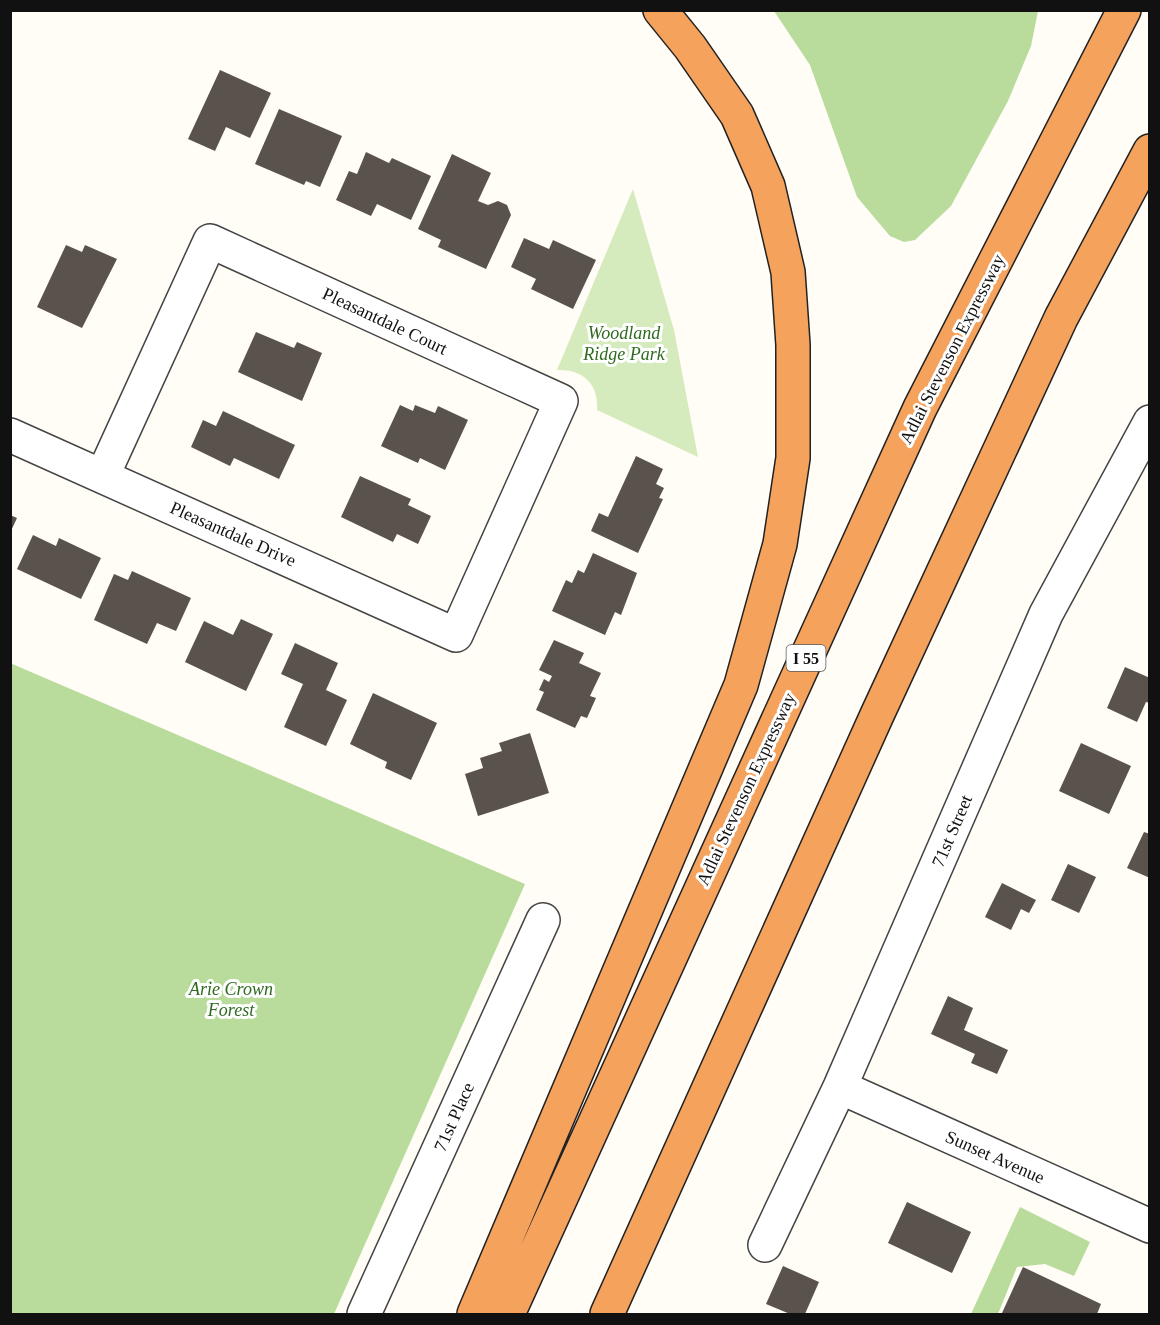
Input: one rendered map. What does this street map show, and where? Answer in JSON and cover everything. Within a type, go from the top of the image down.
[{"type":"highway","points":[[474,1314],[741,685],[780,544],[793,458],[793,345],[788,272],[768,186],[736,115],[690,47],[660,10]]},
{"type":"highway","name":"Adlai Stevenson Expressway","points":[[508,1314],[920,408],[1124,10]]},
{"type":"highway","points":[[607,1314],[877,715],[1061,318],[1149,151]]},
{"type":"street","name":"Pleasantdale Court","points":[[102,475],[210,241],[561,401],[456,635]]},
{"type":"street","name":"71st Street","points":[[765,1245],[840,1087],[1046,614],[1149,422]]},
{"type":"street","name":"Pleasantdale Drive","points":[[10,435],[456,635]]},
{"type":"street","name":"71st Place","points":[[364,1314],[543,920]]},
{"type":"street","name":"Sunset Avenue","points":[[840,1087],[1149,1226]]},
{"type":"green space","points":[[774,11],[1038,11],[1031,46],[1008,101],[951,206],[915,240],[904,242],[890,236],[857,197],[810,65]]},
{"type":"green space","name":"Woodland Ridge Park","points":[[633,189],[674,330],[698,457],[597,410],[595,393],[588,380],[574,372],[557,370]]},
{"type":"green space","name":"Arie Crown Forest","points":[[10,663],[525,884],[334,1314],[11,1314]]},
{"type":"green space","points":[[1020,1207],[1090,1242],[1074,1276],[1045,1264],[1017,1267],[998,1314],[971,1314]]},
{"type":"building","points":[[220,70],[271,93],[250,138],[226,127],[215,151],[188,139]]},
{"type":"building","points":[[279,109],[342,136],[320,187],[306,181],[304,185],[255,164]]},
{"type":"building","points":[[366,152],[389,163],[392,158],[431,176],[411,220],[377,204],[371,216],[336,200],[349,171],[357,174]]},
{"type":"building","points":[[452,154],[491,173],[478,201],[488,205],[498,201],[507,205],[511,215],[486,269],[438,247],[441,240],[418,229]]},
{"type":"building","points":[[524,238],[549,249],[553,240],[596,260],[573,309],[531,289],[536,279],[511,267]]},
{"type":"building","points":[[66,245],[82,252],[85,245],[117,259],[82,328],[37,307]]},
{"type":"building","points":[[256,332],[294,348],[297,342],[322,353],[302,401],[238,372]]},
{"type":"building","points":[[400,405],[413,411],[415,405],[435,413],[438,406],[468,420],[445,470],[420,458],[418,463],[381,446]]},
{"type":"building","points":[[223,411],[295,445],[279,479],[234,458],[230,466],[191,447],[203,420],[216,426]]},
{"type":"building","points":[[636,456],[663,469],[656,484],[664,488],[659,498],[663,499],[638,553],[591,531],[599,513],[608,517]]},
{"type":"building","points":[[360,476],[411,499],[408,505],[431,516],[418,544],[397,534],[393,542],[341,517]]},
{"type":"building","points":[[10,515],[17,518],[10,533]]},
{"type":"building","points":[[33,535],[56,546],[59,538],[101,558],[81,599],[17,569]]},
{"type":"building","points":[[593,553],[637,573],[621,615],[615,612],[605,635],[552,611],[566,580],[572,583],[578,570],[584,573]]},
{"type":"building","points":[[132,571],[191,598],[176,631],[157,623],[147,644],[94,620],[114,574],[128,580]]},
{"type":"building","points":[[241,619],[273,634],[246,691],[185,662],[204,621],[233,635]]},
{"type":"building","points":[[554,640],[584,653],[579,663],[601,673],[590,696],[596,698],[587,718],[581,716],[575,728],[536,710],[544,692],[539,690],[544,679],[549,682],[552,676],[539,670]]},
{"type":"building","points":[[295,643],[338,663],[326,690],[347,700],[326,746],[284,727],[303,684],[281,674]]},
{"type":"building","points":[[1125,667],[1150,678],[1150,703],[1146,702],[1137,722],[1107,708]]},
{"type":"building","points":[[373,693],[437,723],[411,780],[385,768],[387,762],[350,744]]},
{"type":"building","points":[[530,733],[549,793],[478,816],[465,774],[483,768],[480,758],[502,751],[499,743]]},
{"type":"building","points":[[1081,743],[1131,766],[1109,814],[1059,791]]},
{"type":"building","points":[[1144,832],[1150,834],[1150,878],[1127,868]]},
{"type":"building","points":[[1068,864],[1096,877],[1079,913],[1051,900]]},
{"type":"building","points":[[1002,883],[1036,900],[1029,913],[1021,909],[1011,930],[985,917]]},
{"type":"building","points":[[948,996],[973,1008],[964,1030],[1008,1050],[997,1074],[971,1063],[975,1054],[931,1034]]},
{"type":"building","points":[[907,1202],[971,1232],[952,1273],[888,1243]]},
{"type":"building","points":[[783,1266],[819,1282],[805,1314],[790,1314],[766,1304]]},
{"type":"building","points":[[1023,1267],[1101,1304],[1097,1314],[1002,1313]]}]
